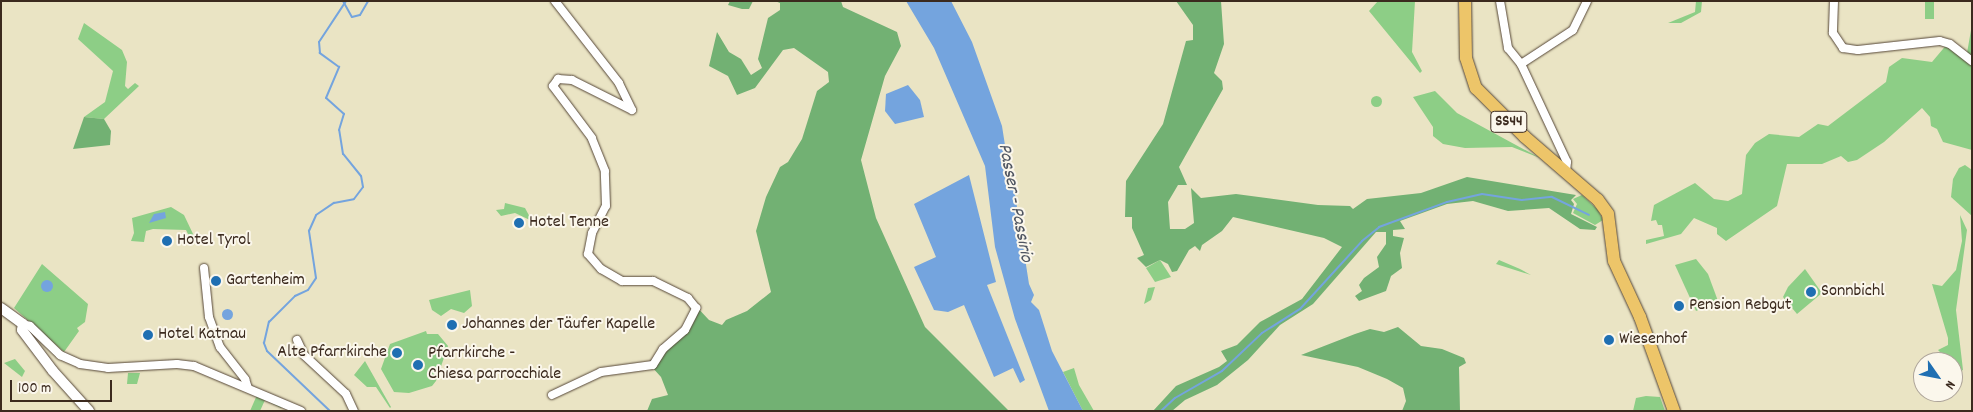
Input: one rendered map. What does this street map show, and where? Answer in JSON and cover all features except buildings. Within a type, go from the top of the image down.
[{"type":"main road","name":"SS44","points":[[1465,1],[1466,58],[1476,88],[1525,137],[1598,200],[1608,214],[1614,261],[1640,317],[1674,411]]},
{"type":"street","points":[[552,395],[601,372],[653,365],[663,348],[685,330],[696,308],[688,298],[653,281],[628,283],[612,276],[588,254],[592,233],[606,206],[605,171],[592,138],[553,86],[558,80],[572,80],[632,110],[620,83],[555,1]]},
{"type":"street","points":[[1500,1],[1504,38],[1514,58],[1521,64],[1567,162],[1566,172]]},
{"type":"street","points":[[1521,64],[1573,30],[1587,1]]},
{"type":"street","points":[[1834,1],[1833,33],[1842,48],[1858,50],[1940,41],[1954,46],[1972,61]]},
{"type":"street","points":[[204,268],[209,317],[220,347],[245,379],[248,388]]},
{"type":"street","points":[[1,308],[23,324],[30,326],[60,355],[80,364],[108,368],[177,364],[210,371],[301,411]]},
{"type":"street","points":[[23,324],[22,330],[53,372],[89,411]]},
{"type":"street","points":[[297,340],[304,355],[346,394],[354,411]]},
{"type":"green space","points":[[730,1],[753,1],[749,9],[742,9],[728,5]]},
{"type":"green space","points":[[775,1],[841,1],[843,7],[897,32],[901,46],[885,76],[861,160],[876,218],[925,327],[1009,411],[647,411],[652,399],[668,395],[661,377],[651,366],[678,337],[694,304],[709,320],[722,325],[726,320],[747,311],[771,292],[756,231],[766,197],[780,167],[788,162],[802,139],[817,91],[829,82],[828,72],[794,48],[783,50],[755,88],[737,95],[728,76],[709,66],[717,32],[729,52],[741,59],[751,75],[762,68],[758,59],[768,18],[780,10],[780,3]]},
{"type":"green space","points":[[1176,1],[1221,1],[1224,44],[1214,73],[1222,81],[1223,89],[1179,167],[1187,185],[1178,185],[1168,202],[1170,229],[1185,229],[1194,223],[1191,188],[1201,198],[1236,194],[1318,205],[1350,206],[1353,209],[1367,199],[1421,193],[1467,177],[1576,195],[1571,200],[1574,204],[1571,214],[1597,227],[1595,230],[1580,229],[1549,208],[1508,211],[1473,201],[1447,204],[1400,221],[1405,229],[1393,230],[1393,236],[1404,238],[1400,253],[1402,268],[1391,276],[1386,291],[1359,301],[1355,296],[1362,291],[1359,285],[1364,278],[1379,267],[1377,257],[1386,244],[1386,232],[1376,232],[1313,304],[1280,325],[1248,360],[1217,385],[1185,400],[1172,411],[1153,411],[1176,386],[1219,367],[1227,361],[1221,351],[1237,345],[1260,322],[1302,299],[1342,247],[1324,238],[1233,217],[1222,231],[1202,245],[1200,251],[1195,246],[1189,250],[1177,271],[1172,272],[1168,264],[1160,260],[1146,267],[1137,258],[1144,255],[1132,228],[1132,217],[1125,217],[1126,181],[1163,124],[1186,41],[1193,40],[1193,25]]},
{"type":"green space","points":[[1378,1],[1415,1],[1412,52],[1422,71],[1420,73],[1369,11]]},
{"type":"green space","points":[[1696,1],[1702,1],[1701,12],[1681,23],[1668,23],[1695,12]]},
{"type":"green space","points":[[1925,1],[1934,1],[1934,19],[1925,19]]},
{"type":"green space","points":[[84,23],[122,50],[127,62],[125,86],[128,89],[135,83],[139,86],[104,119],[84,117],[105,102],[113,71],[78,39]]},
{"type":"green space","points":[[1971,30],[1972,150],[1943,142],[1937,129],[1931,126],[1930,117],[1922,108],[1884,142],[1857,160],[1848,162],[1841,156],[1822,164],[1787,164],[1777,206],[1726,241],[1717,234],[1717,228],[1694,218],[1681,234],[1646,244],[1646,240],[1664,236],[1662,225],[1658,225],[1656,220],[1651,221],[1654,205],[1695,183],[1714,199],[1728,201],[1742,194],[1746,155],[1755,143],[1769,134],[1799,137],[1818,124],[1828,126],[1886,82],[1889,67],[1902,58],[1932,62],[1948,43],[1967,53]]},
{"type":"green space","points":[[1435,91],[1457,113],[1540,158],[1512,147],[1465,148],[1443,144],[1433,136],[1433,127],[1413,97]]},
{"type":"green space","points":[[1376,95],[1382,101],[1376,107],[1370,101]]},
{"type":"green space","points":[[84,117],[104,119],[111,131],[110,145],[73,149]]},
{"type":"green space","points":[[1965,165],[1972,170],[1972,216],[1951,197],[1953,179],[1959,168]]},
{"type":"green space","points":[[1582,195],[1598,210],[1603,220],[1595,225],[1573,213],[1577,204],[1573,199]]},
{"type":"green space","points":[[505,203],[525,208],[532,221],[515,213],[501,216],[496,210],[504,209]]},
{"type":"green space","points":[[171,207],[184,215],[194,236],[189,236],[186,230],[153,229],[146,231],[144,242],[131,241],[134,233],[132,218]]},
{"type":"green space","points":[[1960,215],[1967,230],[1956,310],[1961,352],[1940,352],[1938,350],[1948,345],[1948,338],[1932,284],[1942,286],[1956,270],[1962,241]]},
{"type":"green space","points":[[1696,259],[1708,274],[1718,301],[1696,311],[1675,265]]},
{"type":"green space","points":[[1160,260],[1171,277],[1155,282],[1146,268]]},
{"type":"green space","points":[[1499,260],[1520,269],[1531,275],[1496,264]]},
{"type":"green space","points":[[42,264],[88,304],[85,322],[77,328],[79,331],[64,352],[14,308]]},
{"type":"green space","points":[[1805,269],[1822,293],[1797,314],[1783,297],[1788,287]]},
{"type":"green space","points":[[1155,287],[1151,300],[1144,304],[1148,288]]},
{"type":"green space","points":[[470,290],[472,306],[464,313],[451,309],[441,316],[432,310],[429,300]]},
{"type":"green space","points":[[1398,327],[1421,346],[1442,349],[1464,358],[1466,363],[1459,367],[1460,411],[1402,411],[1406,401],[1403,388],[1387,379],[1358,367],[1301,355],[1370,329],[1384,332]]},
{"type":"green space","points":[[426,331],[427,334],[438,334],[448,346],[436,381],[432,386],[409,393],[394,392],[381,369],[390,344]]},
{"type":"green space","points":[[15,359],[25,371],[22,377],[4,363]]},
{"type":"green space","points":[[365,361],[390,408],[376,387],[367,387],[354,375]]},
{"type":"green space","points":[[1074,368],[1079,385],[1094,411],[1083,411],[1063,372]]},
{"type":"green space","points":[[128,373],[140,373],[137,384],[127,384]]},
{"type":"green space","points":[[257,395],[282,406],[281,408],[265,400],[260,411],[250,411]]},
{"type":"green space","points":[[1646,396],[1660,397],[1665,411],[1633,411],[1636,398]]},
{"type":"water","name":"Passer - Passirio","points":[[906,1],[951,1],[972,42],[1002,126],[1007,158],[1013,167],[1012,175],[1029,284],[1034,295],[1031,302],[1039,310],[1052,351],[1083,411],[1049,411],[1015,319],[995,247],[985,166],[934,48]]},
{"type":"water","points":[[908,85],[920,100],[924,117],[895,124],[885,111],[886,94]]},
{"type":"water","points":[[969,175],[996,282],[987,285],[1025,380],[1020,383],[1013,368],[994,377],[964,305],[948,312],[934,310],[914,267],[936,257],[914,204]]},
{"type":"water","points":[[165,212],[166,218],[149,223],[154,214]]},
{"type":"water","points":[[45,280],[49,280],[53,286],[49,292],[45,292],[41,288],[41,284]]},
{"type":"water","points":[[227,308],[233,314],[227,320],[221,314]]},
{"type":"waterway","points":[[343,1],[352,17],[360,15],[368,1]]},
{"type":"waterway","points":[[330,411],[267,351],[264,343],[269,322],[295,296],[308,290],[316,278],[309,231],[316,215],[334,203],[354,199],[363,187],[361,176],[343,154],[339,130],[344,114],[326,98],[339,67],[320,53],[319,42],[346,1]]},
{"type":"waterway","points":[[1161,411],[1175,398],[1222,371],[1262,333],[1300,309],[1362,241],[1379,227],[1447,202],[1482,194],[1522,200],[1552,197],[1589,215]]},
{"type":"place","name":"Hotel Tenne","points":[[519,223]]},
{"type":"place","name":"Hotel Tyrol","points":[[167,241]]},
{"type":"place","name":"Gartenheim","points":[[216,281]]},
{"type":"place","name":"Sonnbichl","points":[[1811,292]]},
{"type":"place","name":"Pension Rebgut","points":[[1679,306]]},
{"type":"place","name":"Johannes der Täufer Kapelle","points":[[452,325]]},
{"type":"place","name":"Hotel Katnau","points":[[148,335]]},
{"type":"place","name":"Wiesenhof","points":[[1609,340]]},
{"type":"place","name":"Alte Pfarrkirche","points":[[397,353]]},
{"type":"place","name":"Pfarrkirche - Chiesa parrocchiale","points":[[418,365]]}]
